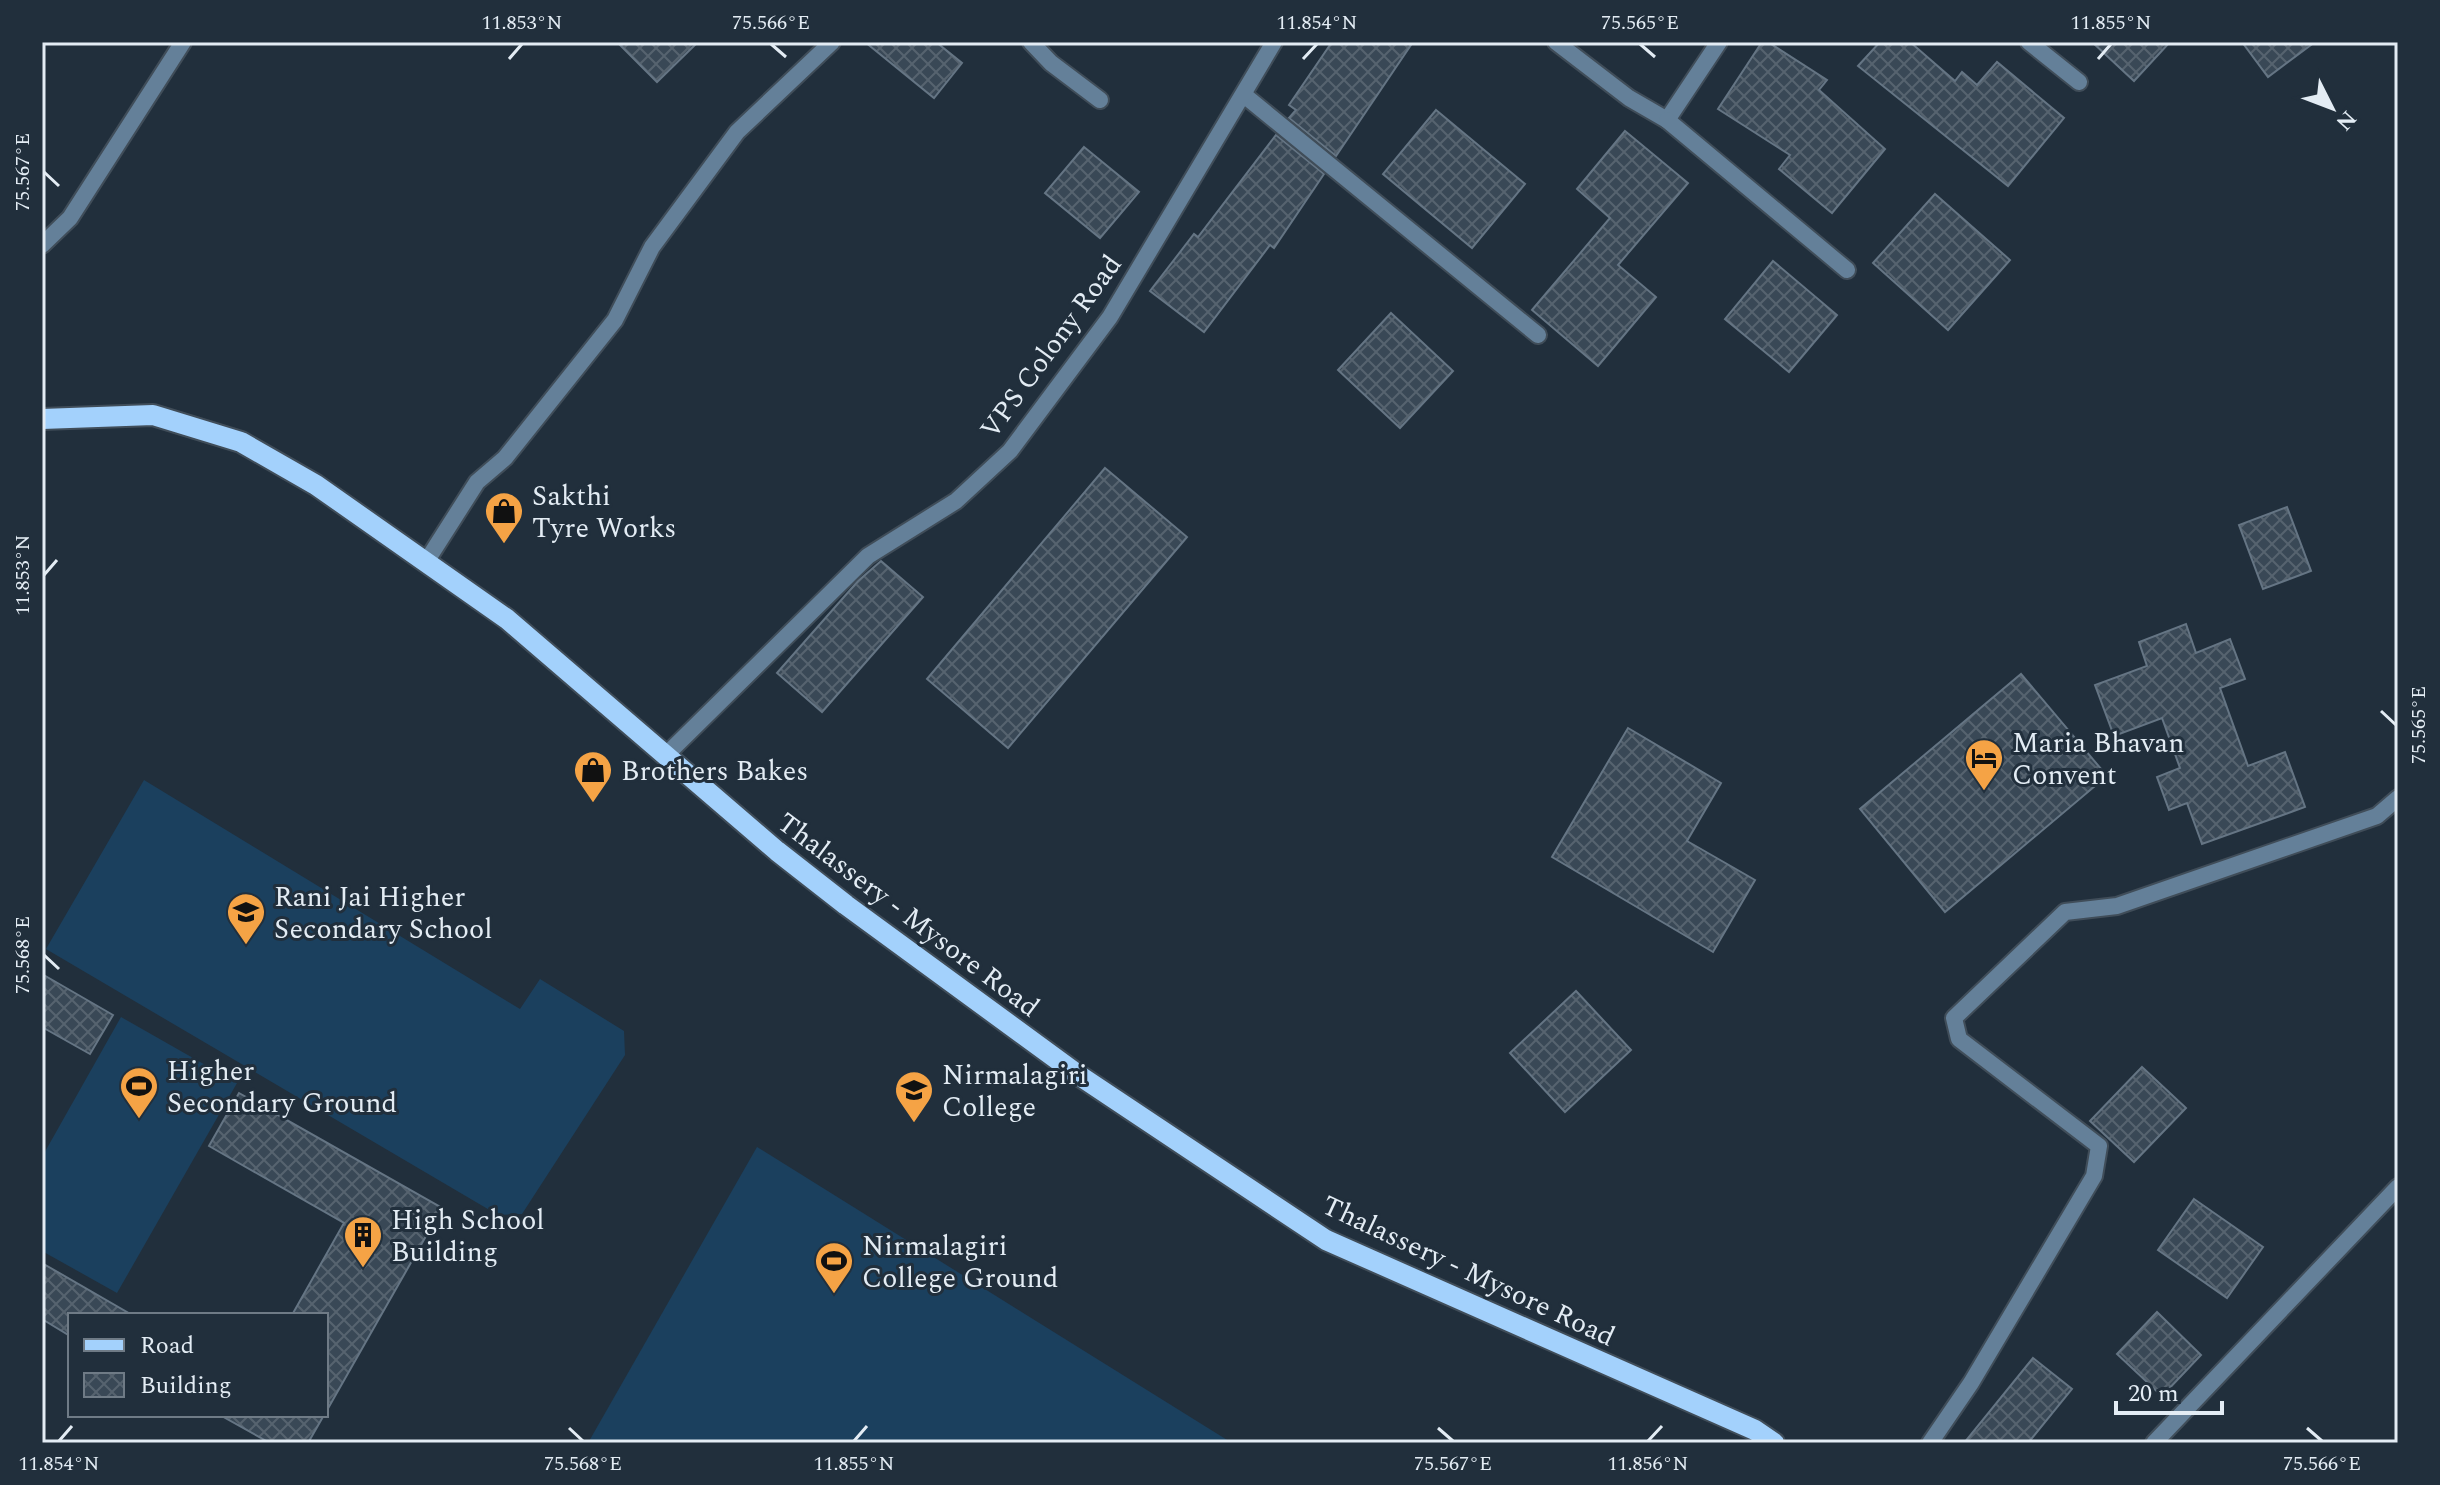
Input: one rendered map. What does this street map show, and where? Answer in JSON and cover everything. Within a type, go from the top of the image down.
[{"type":"main road","name":"Thalassery - Mysore Road","points":[[42,419],[153,415],[241,442],[316,485],[507,619],[825,889],[1064,1065],[1326,1240],[1755,1430],[1774,1443]]},
{"type":"street","points":[[42,245],[70,218],[183,42]]},
{"type":"street","points":[[426,562],[477,482],[505,458],[615,320],[652,247],[737,132],[832,42]]},
{"type":"street","points":[[1031,42],[1051,63],[1100,100]]},
{"type":"street","name":"VPS Colony Road","points":[[665,756],[868,556],[956,501],[1010,451],[1110,317],[1274,42]]},
{"type":"street","points":[[1556,42],[1629,98],[1667,120],[1847,270]]},
{"type":"street","points":[[1667,120],[1719,42]]},
{"type":"street","points":[[2029,42],[2079,82]]},
{"type":"street","points":[[1244,95],[1538,335]]},
{"type":"street","points":[[1930,1443],[1971,1383],[2094,1176],[2099,1146],[1959,1039],[1954,1018],[2065,912],[2117,906],[2377,816],[2398,798]]},
{"type":"street","points":[[2154,1443],[2398,1187]]},
{"type":"shaded area","points":[[144,780],[520,1009],[540,979],[624,1031],[625,1055],[522,1214],[498,1215],[46,949]]},
{"type":"shaded area","name":"Higher Secondary Ground","points":[[121,1017],[237,1083],[117,1293],[42,1251],[42,1157]]},
{"type":"shaded area","name":"Nirmalagiri College Ground","points":[[757,1147],[1232,1443],[588,1443]]},
{"type":"building","points":[[617,42],[698,42],[657,82]]},
{"type":"building","points":[[865,42],[936,42],[962,63],[934,98]]},
{"type":"building","points":[[1332,42],[1413,42],[1336,156],[1289,118],[1296,110],[1289,105]]},
{"type":"building","points":[[1762,42],[1768,42],[1827,80],[1819,90],[1885,149],[1832,213],[1779,169],[1790,155],[1718,109]]},
{"type":"building","points":[[1880,42],[1910,42],[1955,81],[1962,72],[1977,85],[1997,62],[2064,118],[2008,186],[1858,66]]},
{"type":"building","points":[[2092,42],[2170,42],[2134,81]]},
{"type":"building","points":[[2242,42],[2315,42],[2268,77]]},
{"type":"building","points":[[1436,110],[1525,184],[1472,248],[1383,174]]},
{"type":"building","points":[[1625,131],[1688,183],[1618,265],[1656,297],[1598,366],[1532,310],[1610,218],[1577,189]]},
{"type":"building","points":[[1276,135],[1324,174],[1274,248],[1270,245],[1204,332],[1150,291],[1194,234],[1198,237]]},
{"type":"building","points":[[1084,147],[1139,192],[1100,238],[1045,193]]},
{"type":"building","points":[[1935,194],[2010,260],[1948,330],[1873,263]]},
{"type":"building","points":[[1773,261],[1837,315],[1789,372],[1725,319]]},
{"type":"building","points":[[1391,313],[1453,371],[1400,428],[1338,370]]},
{"type":"building","points":[[1105,468],[1187,537],[1008,748],[927,679]]},
{"type":"building","points":[[2287,507],[2311,571],[2263,589],[2239,525]]},
{"type":"building","points":[[881,561],[923,597],[822,712],[777,673],[858,581]]},
{"type":"building","points":[[2186,624],[2196,653],[2230,639],[2245,679],[2220,688],[2248,766],[2285,752],[2305,807],[2202,844],[2187,803],[2169,810],[2157,777],[2180,768],[2162,718],[2114,736],[2095,685],[2147,666],[2139,642]]},
{"type":"building","name":"Maria Bhavan Convent","points":[[2021,674],[2107,776],[1945,912],[1860,809]]},
{"type":"building","points":[[1628,728],[1721,783],[1687,841],[1755,880],[1713,952],[1552,857]]},
{"type":"building","points":[[42,974],[113,1015],[90,1054],[42,1027]]},
{"type":"building","points":[[1576,991],[1631,1050],[1565,1112],[1510,1053]]},
{"type":"building","points":[[2142,1067],[2186,1108],[2134,1162],[2090,1121]]},
{"type":"building","name":"High School Building","points":[[239,1093],[442,1208],[328,1408],[328,1313],[293,1313],[344,1223],[209,1146]]},
{"type":"building","points":[[2194,1199],[2263,1247],[2227,1298],[2158,1250]]},
{"type":"building","points":[[42,1263],[129,1313],[68,1313],[68,1335],[42,1319]]},
{"type":"building","points":[[2157,1312],[2201,1355],[2162,1396],[2117,1354]]},
{"type":"building","points":[[2033,1358],[2072,1389],[2028,1443],[1964,1443]]},
{"type":"building","points":[[224,1417],[323,1417],[308,1443],[270,1443]]},
{"type":"place","name":"Sakthi Tyre Works","points":[[504,545]]},
{"type":"place","name":"Maria Bhavan Convent","points":[[1984,792]]},
{"type":"place","name":"Brothers Bakes","points":[[593,804]]},
{"type":"place","name":"Rani Jai Higher Secondary School","points":[[246,946]]},
{"type":"place","name":"Higher Secondary Ground","points":[[139,1120]]},
{"type":"place","name":"Nirmalagiri College","points":[[914,1124]]},
{"type":"place","name":"High School Building","points":[[363,1269]]},
{"type":"place","name":"Nirmalagiri College Ground","points":[[834,1295]]}]
